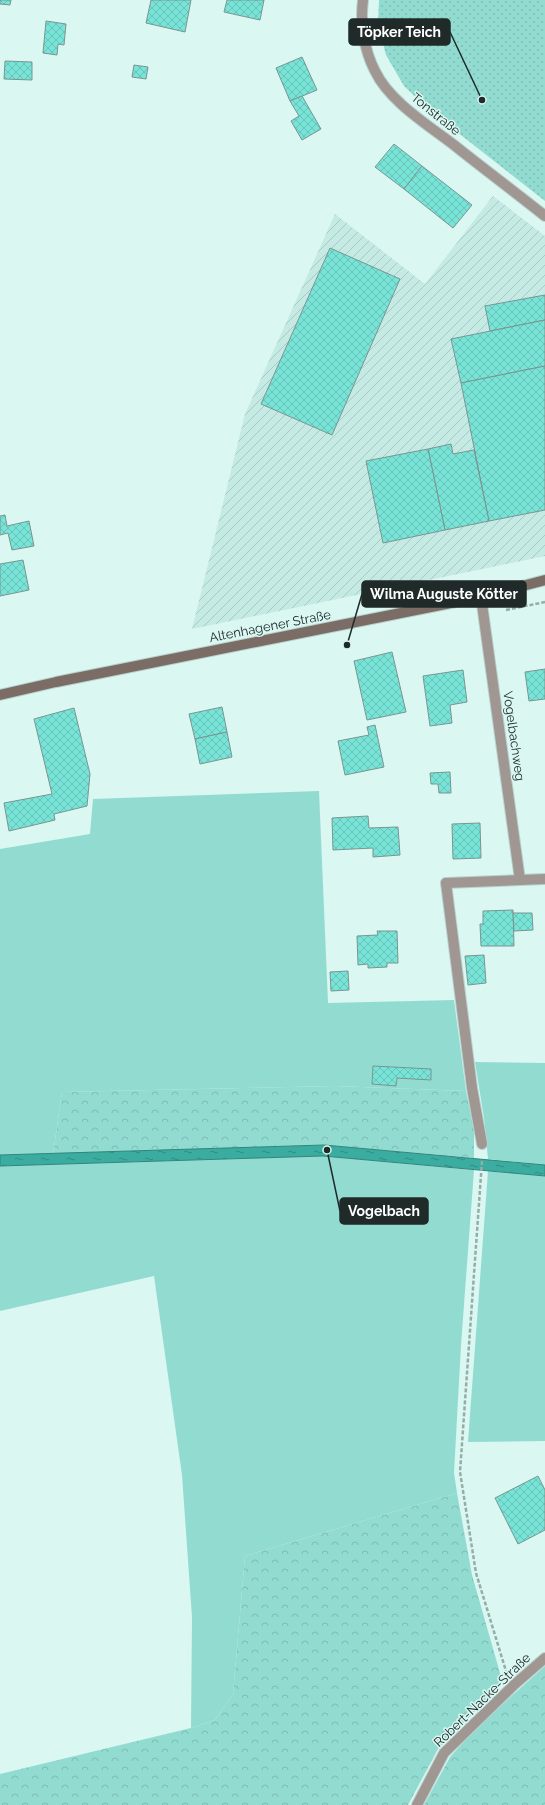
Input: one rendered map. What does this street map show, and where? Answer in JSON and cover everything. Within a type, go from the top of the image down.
[{"type":"main road","name":"Altenhagener Straße","points":[[0,695],[481,597],[545,580]]},
{"type":"street","name":"Tonstraße","points":[[363,0],[364,33],[368,53],[375,72],[390,93],[418,118],[545,216]]},
{"type":"street","name":"Vogelbachweg","points":[[481,597],[520,880]]},
{"type":"street","points":[[482,1144],[472,1088],[446,883],[545,879]]},
{"type":"street","name":"Robert-Nacke-Straße","points":[[417,1805],[444,1752],[515,1684],[545,1658]]},
{"type":"path","points":[[483,614],[545,602]]},
{"type":"path","points":[[482,1178],[460,1472],[476,1573],[506,1671],[515,1684]]},
{"type":"shaded area","points":[[493,196],[545,236],[545,556],[192,629],[245,414],[335,214],[425,284]]},
{"type":"green space","points":[[379,0],[545,0],[545,201],[429,110],[404,86],[386,55],[378,24]]},
{"type":"green space","points":[[319,791],[328,1003],[454,1000],[466,1091],[335,1086],[62,1092],[53,1154],[0,1155],[0,849],[90,834],[93,799]]},
{"type":"green space","points":[[475,1062],[545,1063],[545,1165],[488,1159],[484,1118]]},
{"type":"green space","points":[[335,1086],[466,1091],[474,1129],[474,1158],[324,1145],[53,1154],[62,1092]]},
{"type":"green space","points":[[323,1156],[474,1170],[461,1345],[454,1473],[457,1493],[245,1556],[233,1694],[215,1720],[191,1728],[192,1617],[182,1475],[154,1276],[0,1311],[0,1166]]},
{"type":"green space","points":[[488,1171],[545,1176],[545,1441],[468,1442]]},
{"type":"green space","points":[[457,1493],[472,1575],[500,1673],[500,1683],[497,1689],[438,1749],[408,1805],[0,1805],[0,1774],[191,1728],[215,1720],[233,1694],[245,1556]]},
{"type":"green space","points":[[545,1666],[545,1805],[424,1805],[450,1757],[476,1728]]},
{"type":"water","points":[[324,1145],[545,1165],[545,1176],[323,1156],[0,1166],[0,1155]]},
{"type":"building","points":[[0,0],[11,0],[10,5],[0,4]]},
{"type":"building","points":[[151,0],[191,0],[185,32],[146,23]]},
{"type":"building","points":[[227,0],[264,0],[260,20],[224,12]]},
{"type":"building","points":[[46,21],[66,24],[64,45],[58,44],[57,55],[43,53]]},
{"type":"building","points":[[302,57],[317,90],[290,101],[276,68]]},
{"type":"building","points":[[5,61],[32,62],[32,80],[4,79]]},
{"type":"building","points":[[134,65],[148,67],[146,79],[132,77]]},
{"type":"building","points":[[302,96],[321,129],[302,140],[291,121],[299,116],[290,101]]},
{"type":"building","points":[[394,144],[422,166],[404,189],[375,167]]},
{"type":"building","points":[[422,166],[472,205],[453,228],[404,189]]},
{"type":"building","points":[[330,248],[400,279],[332,435],[261,404]]},
{"type":"building","points":[[545,295],[545,320],[490,331],[485,306]]},
{"type":"building","points":[[545,320],[545,366],[461,383],[451,339]]},
{"type":"building","points":[[545,366],[545,510],[489,521],[461,383]]},
{"type":"building","points":[[451,444],[453,454],[474,450],[489,521],[445,530],[428,449]]},
{"type":"building","points":[[428,449],[445,530],[383,543],[366,461]]},
{"type":"building","points":[[5,515],[7,526],[29,521],[34,546],[12,550],[8,533],[0,535],[0,516]]},
{"type":"building","points":[[23,560],[29,590],[0,596],[0,564]]},
{"type":"building","points":[[392,652],[406,712],[367,720],[354,661]]},
{"type":"building","points":[[545,669],[545,699],[529,701],[525,672]]},
{"type":"building","points":[[463,670],[467,702],[450,705],[452,723],[430,726],[423,676]]},
{"type":"building","points":[[222,707],[227,732],[195,739],[189,714]]},
{"type":"building","points":[[74,708],[90,774],[87,806],[54,814],[55,820],[9,831],[4,803],[52,794],[34,719]]},
{"type":"building","points":[[375,725],[384,767],[345,775],[338,741],[369,735],[367,727]]},
{"type":"building","points":[[227,732],[232,757],[200,764],[195,739]]},
{"type":"building","points":[[450,772],[451,793],[439,793],[438,784],[431,784],[430,773]]},
{"type":"building","points":[[368,816],[369,828],[398,827],[400,855],[373,857],[373,848],[333,850],[332,818]]},
{"type":"building","points":[[480,823],[481,858],[453,859],[452,824]]},
{"type":"building","points":[[513,910],[514,946],[481,946],[480,924],[483,924],[483,911]]},
{"type":"building","points":[[513,913],[532,913],[533,930],[514,931]]},
{"type":"building","points":[[377,931],[397,931],[398,963],[387,963],[387,967],[368,968],[368,964],[358,965],[357,936],[378,935]]},
{"type":"building","points":[[484,955],[486,983],[468,985],[465,956]]},
{"type":"building","points":[[348,971],[349,990],[331,991],[330,972]]},
{"type":"building","points":[[373,1066],[431,1069],[431,1080],[397,1078],[396,1086],[372,1084]]},
{"type":"building","points":[[538,1476],[545,1490],[545,1530],[518,1544],[495,1498]]},
{"type":"place","name":"Töpker Teich","points":[[482,100]]},
{"type":"place","name":"Wilma Auguste Kötter","points":[[347,645]]},
{"type":"place","name":"Vogelbach","points":[[327,1150]]}]
